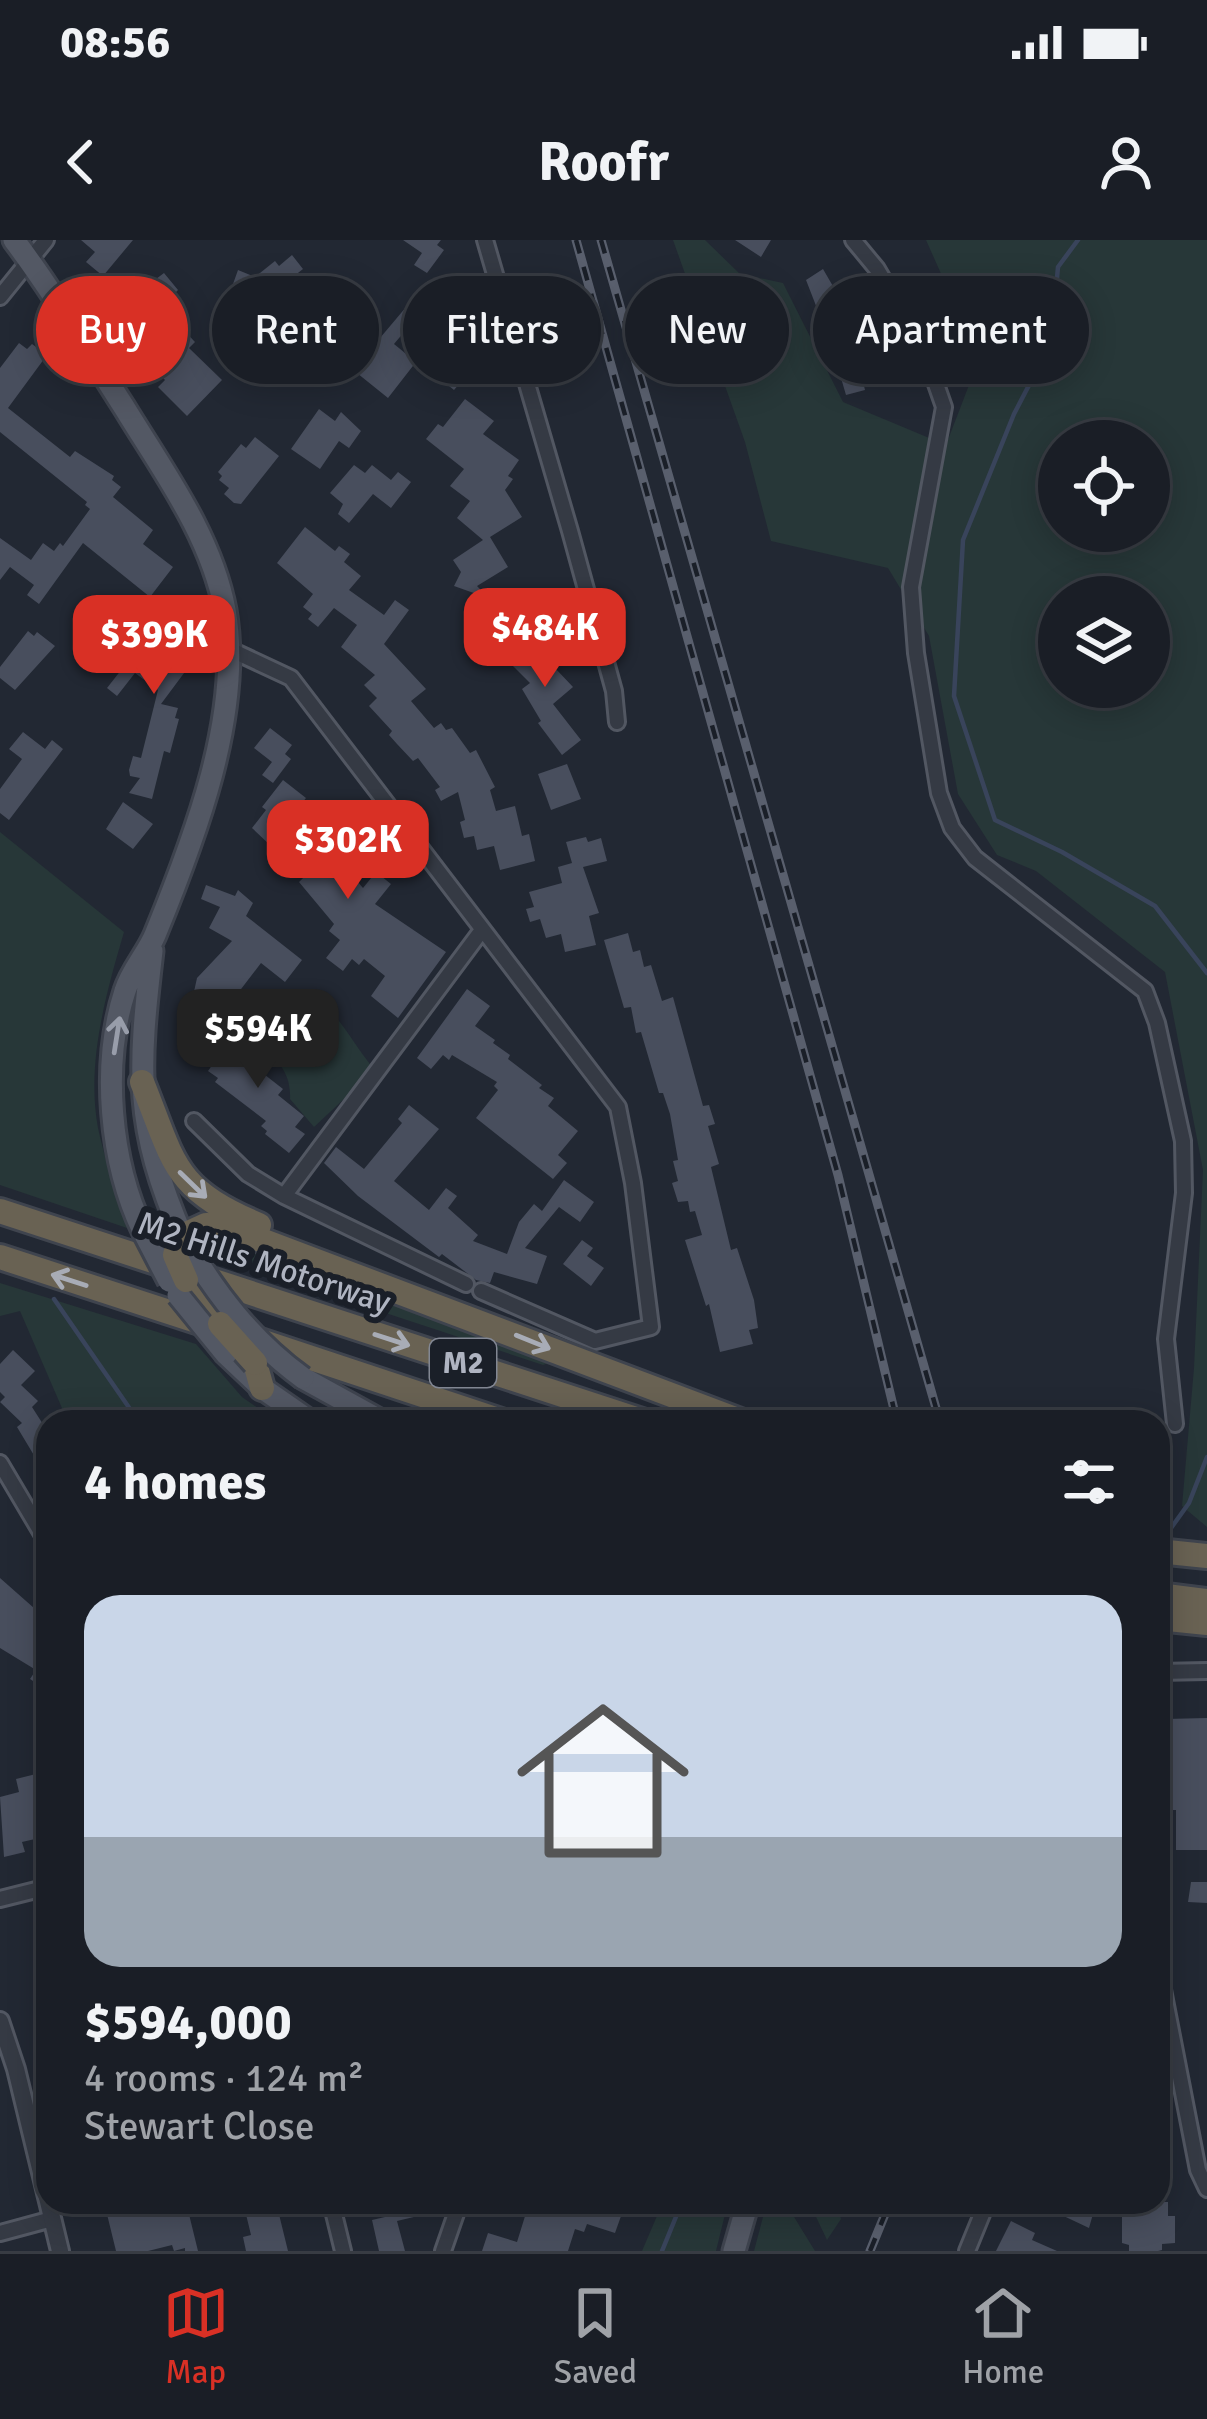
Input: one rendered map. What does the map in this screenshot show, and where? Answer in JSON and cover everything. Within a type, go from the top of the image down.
[{"type":"highway","name":"M2","points":[[142,1082],[177,1168],[199,1194],[424,1300]]},
{"type":"highway","name":"M2 Hills Motorway","points":[[0,1211],[608,1410]]},
{"type":"highway","name":"M2","points":[[181,1237],[206,1225],[229,1228],[712,1410]]},
{"type":"highway","points":[[181,1237],[175,1255],[186,1280],[258,1375]]},
{"type":"highway","name":"M2","points":[[0,1257],[467,1410]]},
{"type":"highway","points":[[1170,1596],[1207,1601]]},
{"type":"highway","points":[[1170,1619],[1207,1622]]},
{"type":"main road","points":[[14,240],[170,481],[199,534],[220,590],[229,649],[227,706],[218,749],[154,939],[141,1043],[152,1158],[181,1237],[210,1285],[247,1330],[303,1378],[361,1410]]},
{"type":"main road","points":[[154,939],[125,988],[114,1044],[115,1131],[128,1190],[143,1232],[174,1289],[226,1354],[297,1410]]},
{"type":"main road","points":[[734,2251],[745,2214]]},
{"type":"street","points":[[0,297],[46,240]]},
{"type":"street","points":[[485,240],[589,599],[614,692],[617,722]]},
{"type":"street","points":[[853,240],[877,269],[923,347],[944,407],[911,587],[916,653],[939,793],[952,828],[975,858],[1145,991],[1156,1023],[1183,1141],[1184,1193],[1166,1339],[1175,1424]]},
{"type":"street","points":[[229,649],[291,678],[618,1107],[651,1327],[595,1341],[482,1291]]},
{"type":"street","points":[[284,1196],[482,930]]},
{"type":"street","points":[[194,1121],[248,1174],[284,1196],[466,1284]]},
{"type":"street","points":[[0,1463],[36,1524]]},
{"type":"street","points":[[1170,1672],[1207,1671]]},
{"type":"street","points":[[0,1899],[36,1890]]},
{"type":"street","points":[[0,2021],[36,2152]]},
{"type":"street","points":[[1170,2026],[1198,2170],[1207,2189]]},
{"type":"street","points":[[51,2214],[60,2251]]},
{"type":"street","points":[[334,2214],[343,2251]]},
{"type":"street","points":[[443,2251],[456,2214]]},
{"type":"street","points":[[967,2251],[982,2214]]},
{"type":"street","points":[[0,2233],[52,2219]]},
{"type":"shaded area","points":[[673,240],[705,240],[740,274],[750,276],[686,276]]},
{"type":"shaded area","points":[[926,240],[1207,240],[1207,1527],[1182,1506],[1203,1170],[1165,972],[1036,871],[997,855],[958,794],[929,636],[888,568],[771,541],[724,384],[789,384],[789,295],[813,342],[813,384],[834,384],[843,402],[946,445],[969,384],[1089,384],[1089,276],[942,276]]},
{"type":"shaded area","points":[[0,832],[124,932],[105,1004],[94,1079],[98,1128],[127,1228],[0,1185]]},
{"type":"shaded area","points":[[278,989],[296,991],[324,1005],[375,1070],[314,1127],[290,1099],[281,1066],[240,1026],[255,1005]]},
{"type":"shaded area","points":[[226,1238],[551,1362],[543,1365],[231,1262],[199,1247],[197,1241]]},
{"type":"shaded area","points":[[0,1283],[196,1344],[242,1397],[261,1410],[63,1410],[20,1311],[0,1316]]},
{"type":"shaded area","points":[[658,2214],[725,2214],[716,2251],[642,2251]]},
{"type":"shaded area","points":[[764,2214],[792,2214],[815,2251],[754,2251]]},
{"type":"shaded area","points":[[815,2214],[840,2214],[841,2219],[827,2240]]},
{"type":"building","points":[[81,240],[133,240],[103,276],[86,262],[95,252]]},
{"type":"building","points":[[403,240],[441,240],[437,245],[444,250],[427,273],[414,265],[422,253]]},
{"type":"building","points":[[735,240],[771,240],[761,257]]},
{"type":"building","points":[[292,255],[303,269],[294,276],[256,276],[275,261],[279,266]]},
{"type":"building","points":[[823,269],[827,276],[813,276],[813,298],[806,280]]},
{"type":"building","points":[[403,311],[403,333],[394,344],[403,351],[403,379],[388,398],[371,384],[379,384],[379,337]]},
{"type":"building","points":[[188,335],[195,342],[189,348],[212,370],[212,384],[218,384],[187,416],[158,387],[188,384]]},
{"type":"building","points":[[19,343],[27,349],[32,344],[36,347],[36,370],[8,408],[70,457],[75,451],[114,476],[112,480],[121,487],[113,497],[153,530],[143,544],[173,567],[150,597],[83,543],[39,604],[27,595],[34,585],[10,567],[0,580],[0,538],[31,560],[43,543],[54,551],[60,543],[63,546],[90,509],[0,432],[0,368]]},
{"type":"building","points":[[843,384],[864,384],[865,390],[846,395]]},
{"type":"building","points":[[465,399],[494,421],[483,434],[519,460],[505,490],[522,517],[490,537],[508,567],[477,586],[509,620],[490,636],[494,641],[485,650],[465,628],[474,620],[467,613],[485,597],[454,586],[461,572],[453,560],[483,540],[457,518],[470,501],[450,486],[464,469],[426,439],[438,424],[443,427]]},
{"type":"building","points":[[319,409],[335,421],[341,412],[361,431],[349,448],[339,441],[320,469],[291,449]]},
{"type":"building","points":[[255,437],[279,456],[241,504],[234,503],[224,494],[229,488],[219,480],[218,472],[241,444],[246,448]]},
{"type":"building","points":[[354,465],[365,473],[372,465],[391,480],[398,472],[411,482],[391,508],[373,494],[349,523],[338,514],[343,504],[330,493]]},
{"type":"building","points":[[305,527],[335,551],[339,546],[350,554],[344,562],[361,576],[349,590],[384,615],[395,600],[409,610],[384,644],[426,689],[411,701],[434,728],[441,723],[446,730],[452,728],[470,753],[476,750],[495,787],[490,790],[496,811],[515,806],[522,836],[529,834],[535,861],[500,870],[494,846],[477,850],[474,836],[464,838],[458,792],[441,801],[435,790],[440,787],[418,758],[413,761],[389,735],[392,731],[369,706],[377,698],[364,685],[375,675],[341,647],[357,625],[334,608],[318,627],[308,619],[312,614],[303,607],[313,594],[277,563]]},
{"type":"building","points":[[147,617],[196,657],[161,704],[178,708],[175,718],[179,719],[170,753],[164,751],[152,799],[129,793],[140,778],[130,776],[129,770],[133,756],[141,758],[158,690],[135,673],[117,696],[107,688],[133,651],[125,645]]},
{"type":"building","points":[[28,631],[55,646],[15,690],[0,678],[0,667]]},
{"type":"building","points":[[537,633],[555,646],[539,662],[555,668],[573,687],[553,704],[581,740],[562,755],[538,723],[522,689],[530,683],[505,658]]},
{"type":"building","points":[[270,728],[292,745],[285,754],[291,759],[273,783],[262,775],[272,762],[254,748]]},
{"type":"building","points":[[23,732],[45,749],[52,740],[63,749],[9,820],[0,813],[0,789],[22,759],[9,749]]},
{"type":"building","points":[[567,764],[581,799],[551,810],[538,774]]},
{"type":"building","points":[[283,780],[306,798],[302,803],[341,835],[330,849],[363,888],[376,872],[391,884],[375,904],[446,952],[398,1018],[371,996],[385,976],[364,959],[359,965],[352,959],[343,971],[326,958],[340,940],[329,931],[334,924],[299,882],[304,877],[252,828]]},
{"type":"building","points":[[123,802],[153,824],[133,849],[106,829]]},
{"type":"building","points":[[586,837],[588,842],[601,838],[607,861],[583,867],[599,913],[589,916],[596,945],[565,952],[561,934],[546,938],[540,919],[530,922],[526,909],[534,907],[529,892],[562,883],[558,867],[572,863],[566,842]]},
{"type":"building","points":[[206,885],[235,896],[238,890],[253,903],[246,916],[302,960],[285,982],[261,963],[235,997],[228,992],[224,1012],[213,1010],[208,1033],[186,1028],[197,978],[232,941],[209,928],[220,907],[201,899]]},
{"type":"building","points":[[628,933],[633,952],[640,950],[644,967],[651,965],[662,1001],[673,997],[703,1106],[709,1105],[715,1124],[708,1126],[719,1164],[711,1167],[731,1250],[737,1248],[754,1300],[758,1328],[749,1330],[753,1344],[720,1352],[709,1304],[706,1306],[685,1240],[702,1235],[695,1211],[690,1212],[688,1201],[678,1202],[672,1183],[678,1181],[673,1161],[678,1160],[670,1114],[641,1032],[636,1033],[631,1007],[624,1008],[604,940]]},
{"type":"building","points":[[467,989],[490,1006],[475,1026],[542,1085],[539,1088],[554,1098],[548,1106],[578,1131],[558,1155],[567,1163],[553,1179],[476,1118],[498,1090],[497,1082],[452,1055],[449,1060],[443,1055],[431,1069],[417,1058]]},
{"type":"building","points":[[232,1037],[243,1045],[246,1040],[271,1058],[260,1071],[283,1089],[278,1095],[304,1116],[295,1127],[305,1134],[289,1153],[265,1134],[261,1126],[266,1121],[215,1082],[218,1078],[208,1071]]},
{"type":"building","points":[[409,1105],[439,1129],[394,1181],[429,1210],[446,1188],[457,1196],[448,1208],[478,1235],[473,1241],[507,1254],[519,1222],[534,1204],[542,1211],[564,1180],[594,1202],[580,1222],[559,1207],[525,1248],[547,1256],[537,1284],[494,1272],[490,1283],[476,1280],[358,1196],[324,1163],[336,1147],[364,1169],[402,1123],[398,1119]]},
{"type":"building","points":[[582,1240],[593,1248],[587,1256],[604,1268],[591,1286],[563,1264]]},
{"type":"building","points":[[13,1350],[35,1371],[21,1385],[38,1401],[32,1407],[36,1459],[17,1427],[22,1423],[0,1402],[5,1397],[0,1392],[0,1364]]},
{"type":"building","points":[[0,1578],[36,1610],[36,1670],[0,1648]]},
{"type":"building","points":[[1207,1718],[1207,1850],[1176,1850],[1176,1810],[1170,1810],[1170,1719]]},
{"type":"building","points":[[36,1774],[36,1839],[22,1842],[25,1852],[4,1857],[0,1797],[19,1792],[16,1779]]},
{"type":"building","points":[[1191,1882],[1207,1882],[1207,1903],[1188,1902]]},
{"type":"building","points":[[107,2214],[189,2214],[198,2251],[174,2251],[172,2245],[116,2251]]},
{"type":"building","points":[[246,2214],[279,2214],[288,2251],[246,2251],[243,2237],[251,2235]]},
{"type":"building","points":[[417,2214],[397,2221],[405,2251],[379,2251],[372,2220]]},
{"type":"building","points":[[526,2214],[622,2214],[615,2233],[587,2224],[584,2232],[575,2229],[568,2251],[482,2251],[488,2233],[517,2242]]},
{"type":"building","points":[[1059,2214],[1093,2214],[1089,2228]]},
{"type":"building","points":[[1122,2214],[1175,2216],[1175,2243],[1162,2244],[1162,2250],[1129,2251],[1129,2245],[1122,2243]]},
{"type":"building","points":[[1011,2221],[1035,2233],[1032,2240],[1057,2251],[996,2251]]},
{"type":"waterway","points":[[1078,240],[1058,267],[1051,343],[1014,414],[963,540],[954,696],[995,820],[1155,906],[1207,973]]},
{"type":"waterway","points":[[54,1299],[131,1410]]},
{"type":"waterway","points":[[1170,1529],[1189,1503],[1207,1457]]},
{"type":"waterway","points":[[662,2251],[677,2214]]},
{"type":"railway","points":[[576,240],[838,1175],[894,1410]]},
{"type":"railway","points":[[601,240],[937,1410]]},
{"type":"railway","points":[[870,2251],[885,2214]]}]
